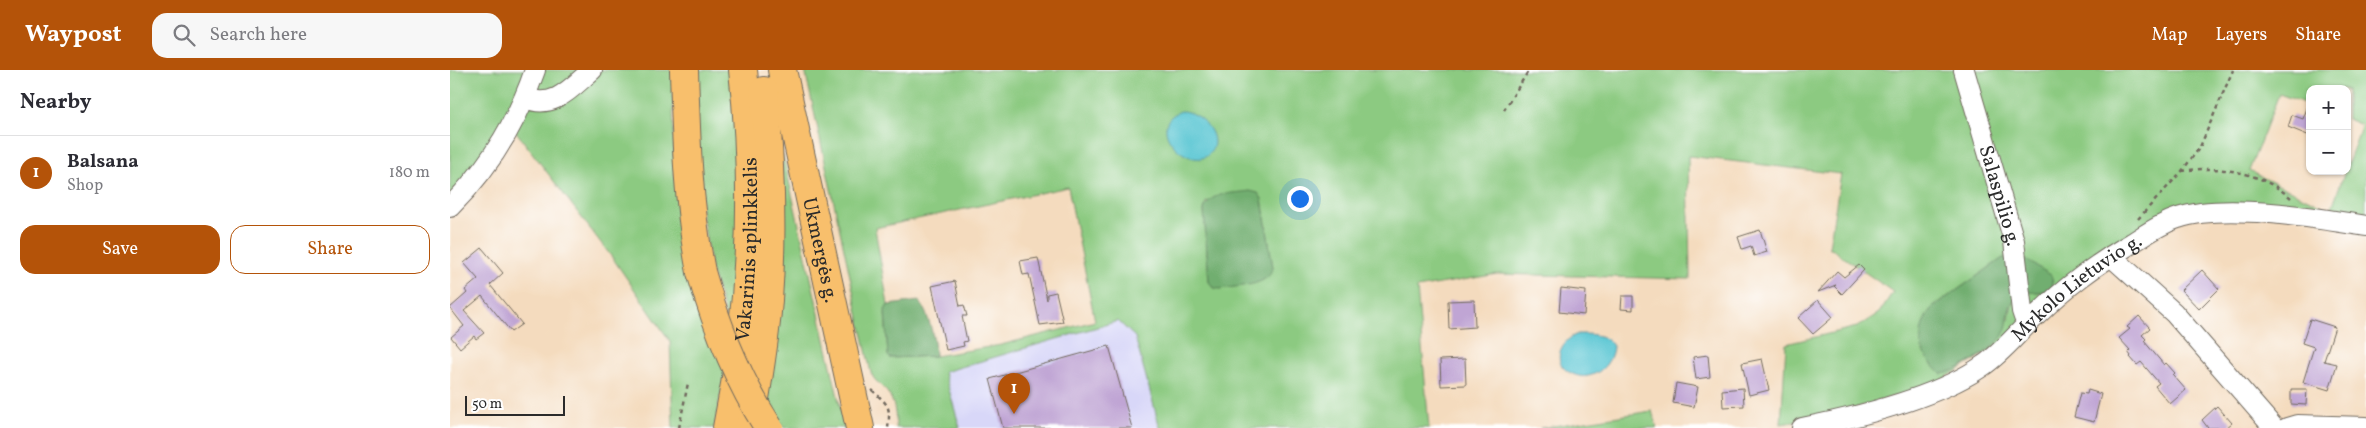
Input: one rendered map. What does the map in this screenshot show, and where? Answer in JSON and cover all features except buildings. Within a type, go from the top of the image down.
[{"type":"highway","points":[[684,70],[688,181],[693,230],[701,272],[711,308],[726,349],[738,376],[769,428]]},
{"type":"highway","name":"Vakarinis aplinkkelis","points":[[727,428],[734,396],[748,260],[749,143],[743,70]]},
{"type":"highway","name":"Vakarinis aplinkkelis","points":[[750,428],[768,300],[770,241],[767,130],[762,70]]},
{"type":"highway","name":"Ukmergės g.","points":[[782,70],[860,428]]},
{"type":"street","points":[[450,207],[475,182],[502,141],[525,98],[535,70]]},
{"type":"street","points":[[525,98],[538,103],[554,100],[572,88],[592,70]]},
{"type":"street","name":"Salaspilio g.","points":[[1964,70],[2014,241],[2022,311],[2024,317],[2029,322]]},
{"type":"street","name":"Mykolo Lietuvio g.","points":[[1802,428],[1892,405],[1918,397],[1958,380],[1983,366],[1995,356],[2073,281],[2158,227],[2178,218],[2199,213],[2267,213],[2366,226]]},
{"type":"street","points":[[2111,256],[2174,313],[2274,428]]},
{"type":"street","points":[[2287,428],[2297,425],[2366,427]]},
{"type":"path","points":[[1504,110],[1529,70]]},
{"type":"path","points":[[2136,221],[2182,171],[2200,147],[2233,70]]},
{"type":"path","points":[[2182,171],[2204,168],[2221,169],[2262,180],[2280,188],[2301,206],[2301,216]]},
{"type":"path","points":[[679,428],[688,383]]},
{"type":"shaded area","points":[[1118,321],[1135,337],[1160,428],[960,428],[944,372]]},
{"type":"green space","points":[[450,70],[672,70],[675,176],[682,242],[725,374],[714,428],[673,428],[670,341],[614,260],[514,129],[450,197]]},
{"type":"green space","points":[[695,70],[733,70],[740,225],[730,329],[711,270],[702,213]]},
{"type":"green space","points":[[805,70],[2366,70],[2366,219],[2185,209],[2000,345],[1935,384],[1829,416],[1781,424],[1786,344],[1857,327],[1879,313],[1893,292],[1829,247],[1841,174],[1688,156],[1690,279],[1497,274],[1417,288],[1429,428],[1160,428],[1135,337],[1118,321],[944,372],[960,428],[896,428],[892,400],[871,373]],"holes":[[[1068,187],[1095,321],[1001,345],[935,356],[890,358],[888,355],[885,314],[888,305],[875,228]],[[1258,193],[1262,199],[1273,268],[1209,282],[1204,210],[1206,202]],[[2003,258],[2046,292],[2031,292],[2016,299],[2012,305],[2009,320],[1927,314],[1933,307]]]},
{"type":"green space","points":[[783,155],[845,428],[784,428],[766,403]]},
{"type":"green space","points":[[1250,191],[1258,193],[1262,199],[1273,268],[1265,279],[1258,282],[1220,289],[1214,288],[1209,282],[1204,210],[1211,199],[1216,196]]},
{"type":"green space","points":[[2011,256],[2021,257],[2051,275],[2053,281],[2052,289],[2024,294],[2015,299],[2010,307],[2007,326],[1999,341],[1965,365],[1948,373],[1941,374],[1922,349],[1921,330],[1926,317],[1933,307],[2003,258]]},
{"type":"green space","points":[[919,301],[923,306],[931,327],[935,356],[890,358],[888,356],[885,310],[888,305]]},
{"type":"green space","points":[[1652,411],[1657,428],[1540,428]]},
{"type":"water","points":[[1181,111],[1195,115],[1208,126],[1214,140],[1209,154],[1201,158],[1191,157],[1182,153],[1173,145],[1166,127],[1170,118]]},
{"type":"water","points":[[1578,334],[1602,337],[1613,346],[1609,361],[1592,375],[1577,375],[1569,372],[1560,362],[1559,356],[1563,345],[1567,340]]},
{"type":"place","name":"Balsana","points":[[1014,414]]}]
